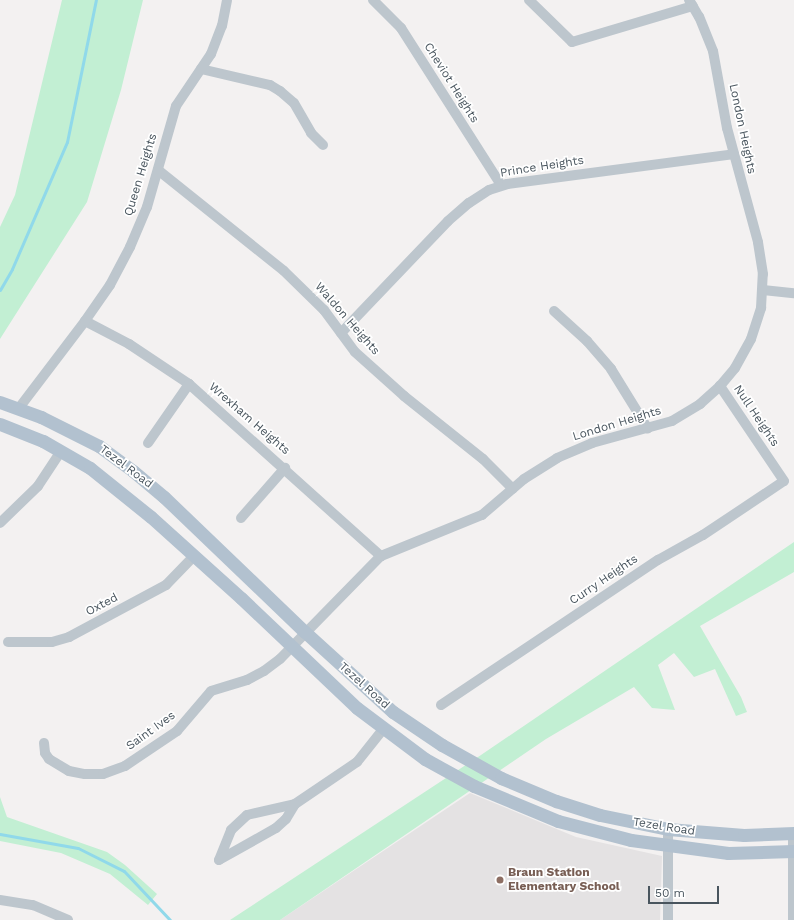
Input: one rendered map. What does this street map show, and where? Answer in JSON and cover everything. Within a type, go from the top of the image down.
[{"type":"main road","name":"Tezel Road","points":[[0,402],[19,408],[99,446],[174,506],[304,632],[394,712],[442,745],[501,778],[556,801],[600,815],[668,829],[730,834],[793,833]]},
{"type":"main road","name":"Tezel Road","points":[[0,424],[61,451],[90,468],[194,556],[357,708],[425,759],[516,806],[592,831],[668,846],[728,853],[793,851]]},
{"type":"street","name":"Queen Heights","points":[[19,408],[85,322],[110,286],[130,247],[147,207],[176,106],[201,69],[217,40],[227,0]]},
{"type":"street","name":"Cheviot Heights","points":[[373,0],[401,28],[501,185]]},
{"type":"street","points":[[529,0],[572,42],[691,3]]},
{"type":"street","name":"London Heights","points":[[304,632],[381,556],[455,528],[482,515],[540,468],[574,450],[648,429],[686,413],[720,386],[735,368],[751,340],[763,290],[758,242],[734,154],[713,51],[691,3]]},
{"type":"street","points":[[201,69],[270,85],[280,91],[294,103],[310,134],[323,145]]},
{"type":"street","name":"Prince Heights","points":[[341,333],[453,217],[480,194],[501,185],[734,154]]},
{"type":"street","name":"Waldon Heights","points":[[158,170],[284,271],[307,292],[355,352],[483,459],[513,489]]},
{"type":"street","points":[[763,290],[794,293]]},
{"type":"street","points":[[554,311],[587,341],[611,369],[648,429]]},
{"type":"street","name":"Wrexham Heights","points":[[85,322],[129,344],[189,384],[285,468],[381,556]]},
{"type":"street","points":[[148,443],[189,384]]},
{"type":"street","name":"Null Heights","points":[[720,386],[784,481]]},
{"type":"street","points":[[0,523],[38,486],[61,451]]},
{"type":"street","points":[[240,518],[285,468]]},
{"type":"street","name":"Curry Heights","points":[[441,705],[658,560],[703,535],[784,481]]},
{"type":"street","name":"Oxted","points":[[8,642],[52,642],[70,638],[166,585],[194,556]]},
{"type":"street","name":"Saint Ives","points":[[44,743],[45,753],[49,759],[69,771],[85,774],[113,772],[177,732],[211,691],[264,671],[292,646],[304,632]]},
{"type":"street","points":[[295,804],[286,819],[276,828],[219,860],[231,830],[247,815],[295,804],[357,762],[384,728]]},
{"type":"street","points":[[668,829],[668,920]]},
{"type":"street","points":[[793,833],[793,920]]},
{"type":"street","points":[[0,900],[33,905],[68,920]]},
{"type":"shaded area","name":"Braun Station Elementary School","points":[[470,793],[576,837],[662,856],[660,920],[280,920]]},
{"type":"green space","points":[[62,0],[143,0],[121,90],[87,202],[0,339],[0,227],[15,195]]},
{"type":"green space","points":[[794,542],[794,572],[700,626],[741,697],[747,712],[736,716],[715,669],[694,677],[674,653],[658,665],[675,710],[652,708],[634,687],[546,739],[280,920],[230,920],[481,755]]},
{"type":"green space","points":[[0,797],[7,817],[107,852],[125,865],[157,894],[148,905],[110,874],[61,853],[0,841]]},
{"type":"waterway","points":[[0,290],[12,269],[67,142],[96,0]]},
{"type":"waterway","points":[[0,834],[78,848],[124,871],[170,920]]},
{"type":"place","name":"Braun Station Elementary School","points":[[500,880]]}]
